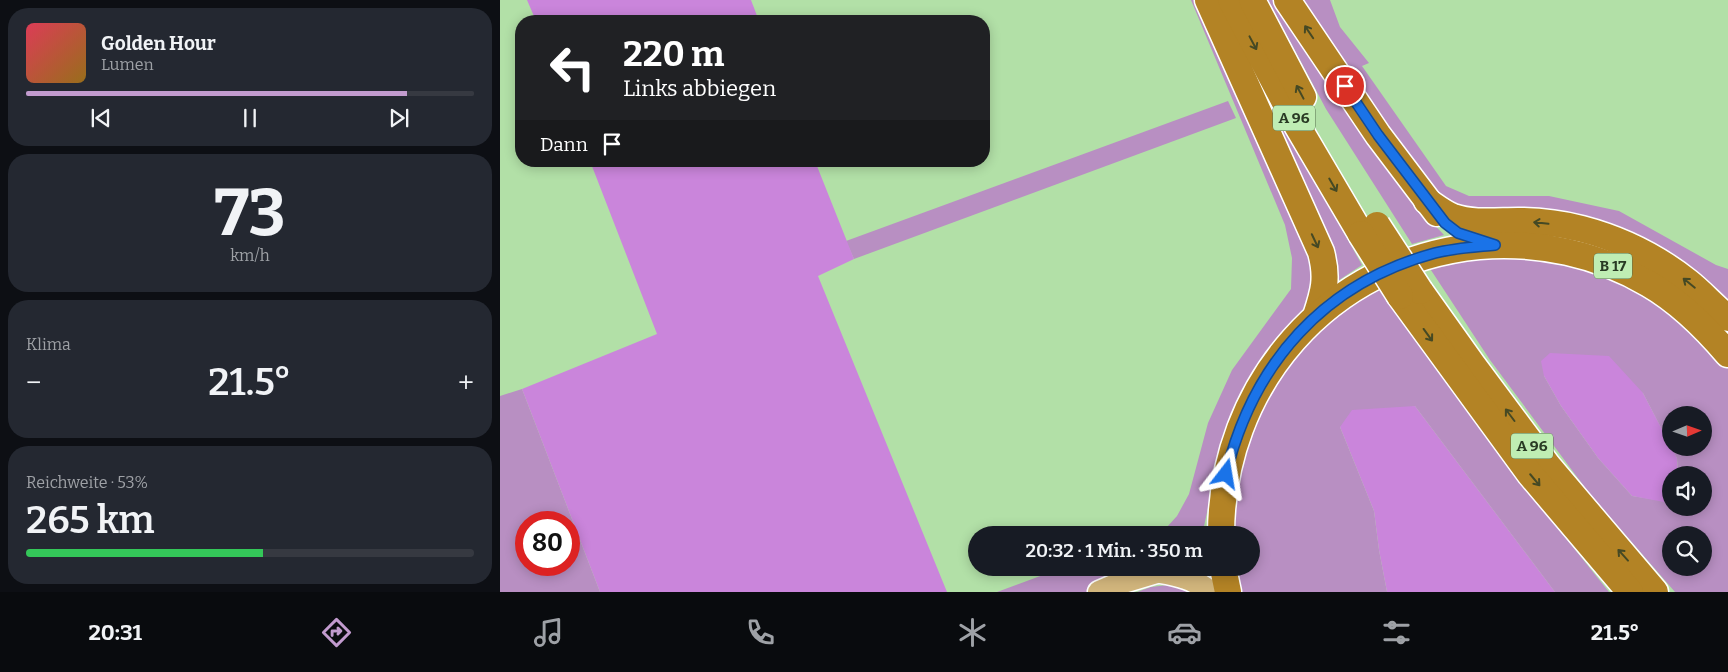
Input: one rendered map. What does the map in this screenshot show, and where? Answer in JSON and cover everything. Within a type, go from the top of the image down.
[{"type":"highway","points":[[1208,0],[1324,263],[1325,283],[1316,316]]},
{"type":"highway","name":"A 96","points":[[1230,0],[1298,127],[1369,230],[1530,474],[1630,592]]},
{"type":"highway","name":"A 96","points":[[1252,0],[1314,117],[1369,230]]},
{"type":"highway","points":[[1287,0],[1378,135],[1451,229],[1495,245]]},
{"type":"highway","points":[[1428,201],[1442,212],[1454,217],[1468,220],[1522,221],[1560,225],[1583,230],[1619,242],[1646,255],[1677,274],[1724,336]]},
{"type":"highway","name":"B 17","points":[[1221,526],[1222,501],[1232,451],[1248,408],[1271,368],[1300,332],[1316,316],[1353,289],[1393,267],[1459,248],[1495,245],[1536,246],[1556,249],[1594,259],[1638,278],[1666,295],[1698,320],[1724,336]]},
{"type":"highway","name":"A 96","points":[[1410,293],[1472,364],[1548,466],[1655,592]]},
{"type":"highway","points":[[1225,576],[1228,592]]},
{"type":"main road","name":"B 17","points":[[1210,526],[1222,501]]},
{"type":"main road","points":[[1099,592],[1144,576]]},
{"type":"main road","points":[[1183,576],[1204,586],[1210,592]]},
{"type":"shaded area","points":[[527,0],[751,0],[757,15],[533,15]]},
{"type":"shaded area","points":[[1191,0],[1200,0],[1318,275],[1309,306],[1268,351],[1235,409],[1223,441],[1204,526],[1168,526],[1177,516],[1189,494],[1208,423],[1232,370],[1291,289],[1292,258],[1285,225]]},
{"type":"shaded area","points":[[1268,0],[1279,0],[1429,219],[1444,235],[1412,244],[1326,109]]},
{"type":"shaded area","points":[[1295,0],[1330,0],[1340,27],[1369,63],[1362,66],[1446,186],[1469,196],[1549,196],[1619,211],[1716,265],[1728,269],[1728,312],[1460,212],[1418,181]]},
{"type":"shaded area","points":[[1229,9],[1288,133],[1362,265],[1330,286]]},
{"type":"shaded area","points":[[1228,101],[1236,118],[854,259],[846,241]]},
{"type":"shaded area","points":[[592,167],[817,167],[854,259],[818,276],[947,592],[600,592],[580,540],[580,511],[569,511],[522,389],[657,334]]},
{"type":"shaded area","points":[[1460,255],[1558,256],[1652,292],[1728,363],[1728,592],[1675,592],[1589,493],[1490,360],[1425,261]],"holes":[[[1544,376],[1643,393],[1662,430],[1662,406],[1712,406],[1712,456],[1676,456],[1677,466],[1712,466],[1712,516],[1662,516],[1662,501],[1632,496],[1598,458],[1561,406]]]},
{"type":"shaded area","points":[[1374,281],[1529,492],[1609,592],[1555,592],[1415,406],[1340,427],[1374,511],[1387,592],[1236,592],[1233,576],[1260,576],[1260,526],[1229,526],[1233,475],[1283,363]]},
{"type":"shaded area","points":[[1550,353],[1609,356],[1643,393],[1662,429],[1662,456],[1676,456],[1677,458],[1677,466],[1662,466],[1662,502],[1632,496],[1598,458],[1561,406],[1544,376],[1541,361]]},
{"type":"shaded area","points":[[522,389],[569,511],[515,511],[515,576],[580,576],[580,540],[600,592],[500,592],[500,396]]},
{"type":"shaded area","points":[[1415,406],[1555,592],[1387,592],[1374,511],[1340,427],[1352,410]]},
{"type":"shaded area","points":[[1040,576],[1133,576],[1090,592],[997,592]]},
{"type":"shaded area","points":[[1168,585],[1194,592],[1137,592],[1151,587]]},
{"type":"route","points":[[1226,474],[1239,429],[1258,388],[1285,350],[1316,316],[1353,289],[1393,267],[1415,259],[1459,248],[1495,245],[1458,233],[1445,223],[1378,135],[1345,86]]}]
